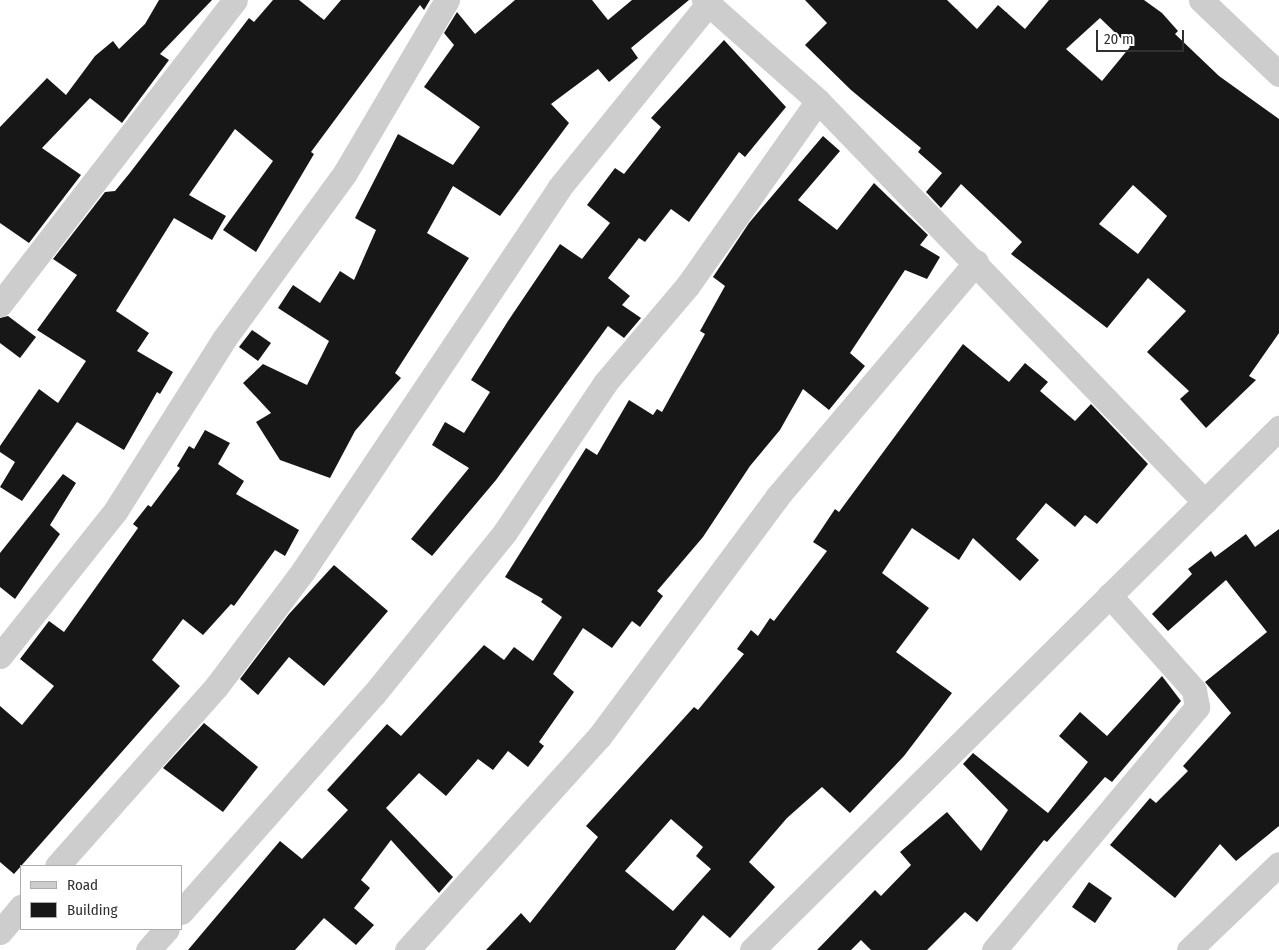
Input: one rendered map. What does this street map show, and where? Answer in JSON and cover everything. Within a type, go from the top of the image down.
[{"type":"street","points":[[0,304],[235,0]]},
{"type":"street","points":[[0,656],[116,510],[224,339],[345,173],[447,0]]},
{"type":"street","points":[[1201,0],[1279,74]]},
{"type":"street","points":[[58,865],[216,686],[292,586],[559,188],[706,2],[818,101],[976,262],[1205,502]]},
{"type":"street","points":[[182,911],[374,694],[505,532],[606,383],[688,285],[818,101]]},
{"type":"street","points":[[407,950],[599,737],[777,497],[976,262]]},
{"type":"street","points":[[752,950],[1279,428]]},
{"type":"street","points":[[994,950],[1197,707],[1194,690],[1109,595]]},
{"type":"street","points":[[1189,950],[1279,864]]},
{"type":"street","points":[[0,932],[20,908]]},
{"type":"street","points":[[148,950],[166,930]]},
{"type":"building","points":[[159,0],[212,0],[160,54],[169,60],[122,123],[90,98],[42,148],[81,175],[29,243],[0,223],[0,127],[47,78],[66,95],[95,56],[113,41],[119,49],[145,24]]},
{"type":"building","points":[[273,0],[299,0],[324,20],[341,0],[430,0],[424,10],[420,5],[311,152],[314,154],[256,252],[223,230],[273,161],[235,129],[189,195],[226,216],[212,240],[174,218],[116,311],[149,333],[137,351],[173,372],[160,394],[157,392],[124,450],[77,422],[22,501],[0,487],[15,462],[0,452],[0,446],[39,389],[58,403],[86,361],[37,330],[77,275],[53,259],[105,192],[115,191],[129,174],[249,18],[254,22]]},
{"type":"building","points":[[515,0],[592,0],[608,20],[632,0],[689,0],[631,48],[638,58],[609,82],[598,69],[551,104],[569,123],[500,216],[453,186],[427,233],[469,258],[395,373],[401,378],[355,431],[330,478],[280,460],[256,422],[271,413],[243,383],[263,364],[307,385],[329,341],[278,308],[293,285],[320,303],[340,271],[354,280],[376,230],[355,218],[398,134],[453,165],[480,127],[424,87],[454,45],[444,33],[457,12],[475,34]]},
{"type":"building","points":[[805,0],[947,0],[977,29],[998,5],[1025,29],[1049,0],[1144,0],[1162,13],[1178,31],[1175,34],[1219,76],[1279,119],[1279,333],[1249,376],[1256,380],[1206,428],[1180,399],[1189,391],[1147,352],[1186,311],[1148,278],[1107,328],[1011,254],[1022,242],[961,184],[941,208],[926,192],[942,173],[918,152],[921,148],[851,90],[805,45],[827,23]],"holes":[[[1100,18],[1130,47],[1102,81],[1066,49]],[[1133,185],[1167,216],[1138,254],[1099,224]]]},
{"type":"building","points":[[724,40],[786,107],[745,157],[739,152],[689,222],[671,209],[645,242],[639,238],[608,278],[630,296],[622,305],[641,318],[624,338],[608,326],[496,480],[432,556],[411,539],[469,468],[432,445],[445,422],[464,433],[490,392],[471,380],[508,321],[560,244],[582,259],[610,223],[587,205],[615,168],[624,174],[661,127],[651,118]]},
{"type":"building","points":[[823,136],[840,151],[798,200],[837,230],[874,183],[928,235],[920,245],[940,257],[927,279],[905,270],[850,353],[865,366],[829,410],[803,389],[780,430],[750,466],[703,537],[657,591],[663,596],[640,627],[632,621],[612,648],[583,628],[553,674],[574,692],[539,742],[544,746],[528,767],[508,751],[493,770],[478,759],[446,796],[419,773],[386,808],[453,877],[439,893],[391,840],[361,880],[370,888],[354,908],[374,925],[356,945],[324,918],[295,950],[188,950],[280,841],[302,859],[348,810],[327,790],[387,724],[401,736],[484,645],[504,660],[514,647],[533,661],[562,617],[541,602],[543,599],[505,577],[586,448],[597,455],[629,400],[653,415],[657,409],[662,412],[705,334],[700,331],[725,286],[713,277],[749,223]]},
{"type":"building","points":[[8,316],[36,337],[20,358],[0,343],[0,318]]},
{"type":"building","points":[[252,330],[271,343],[258,361],[239,347]]},
{"type":"building","points":[[963,344],[1009,382],[1025,363],[1048,382],[1040,391],[1075,421],[1091,404],[1148,464],[1097,524],[1085,515],[1075,527],[1046,503],[1016,539],[1039,560],[1020,581],[973,538],[959,560],[912,528],[882,573],[929,608],[896,652],[952,693],[904,756],[850,813],[822,787],[787,818],[749,862],[775,887],[730,938],[703,915],[675,950],[486,950],[521,913],[530,923],[598,837],[586,826],[694,707],[698,710],[744,654],[737,649],[751,630],[758,636],[770,618],[774,621],[827,551],[813,542],[835,509],[839,512]],"holes":[[[671,819],[703,847],[696,856],[711,869],[673,911],[625,871]]]},
{"type":"building","points":[[205,430],[230,443],[218,464],[244,481],[236,494],[299,530],[285,556],[275,550],[234,606],[231,604],[203,635],[183,619],[152,660],[180,686],[14,874],[0,862],[0,706],[22,725],[54,686],[20,659],[49,621],[64,632],[138,528],[133,524],[148,505],[151,507],[180,468],[177,466],[189,446],[194,449]]},
{"type":"building","points":[[63,474],[76,483],[50,525],[60,534],[15,599],[0,587],[0,553]]},
{"type":"building","points":[[1279,529],[1279,826],[1236,861],[1220,844],[1175,898],[1110,845],[1150,798],[1156,803],[1188,771],[1183,766],[1231,713],[1205,682],[1267,632],[1226,580],[1168,631],[1152,614],[1192,574],[1188,569],[1211,551],[1215,557],[1246,534],[1255,547]]},
{"type":"building","points":[[334,565],[388,611],[324,686],[289,657],[258,695],[240,679],[289,614]]},
{"type":"building","points":[[1162,676],[1181,701],[1112,782],[1105,777],[1047,842],[1044,840],[977,922],[965,912],[927,950],[871,950],[861,940],[851,950],[817,950],[875,890],[881,896],[911,865],[900,852],[947,812],[981,851],[1008,810],[963,764],[973,753],[1048,813],[1088,762],[1059,736],[1080,712],[1107,736]]},
{"type":"building","points":[[204,723],[258,767],[223,812],[163,768]]},
{"type":"building","points":[[1089,882],[1112,898],[1095,923],[1072,907]]}]
